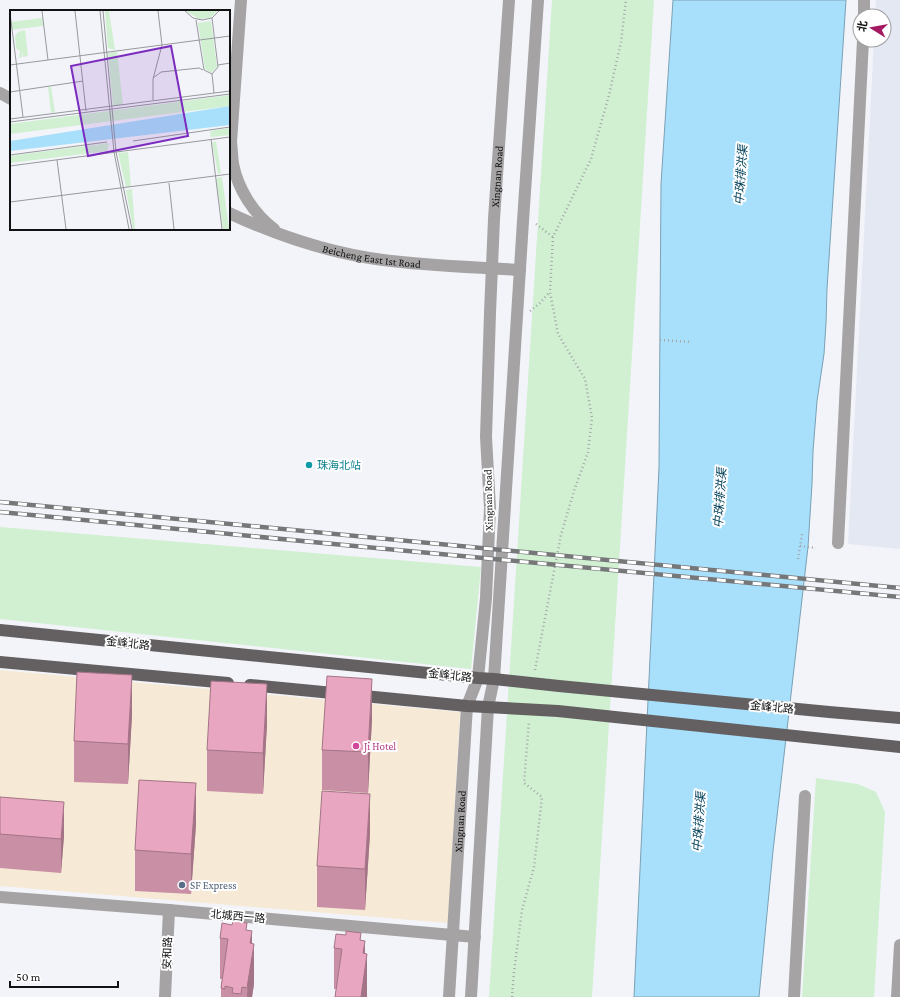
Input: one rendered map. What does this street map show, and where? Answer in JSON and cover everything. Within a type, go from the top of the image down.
[{"type":"main road","name":"金峰北路","points":[[0,630],[559,686],[900,718]]},
{"type":"main road","points":[[0,662],[467,706],[558,711],[900,747]]},
{"type":"street","points":[[241,0],[230,143],[233,164],[240,186],[250,205],[265,222],[283,236]]},
{"type":"street","name":"Xingnan Road","points":[[449,997],[467,706],[478,678],[486,598],[490,508],[486,437],[492,268],[509,0]]},
{"type":"street","name":"Xingnan Road","points":[[471,997],[488,707],[494,679],[538,0]]},
{"type":"street","points":[[838,543],[862,48]]},
{"type":"street","points":[[0,93],[10,98]]},
{"type":"street","name":"Beicheng East 1st Road","points":[[230,213],[283,236],[315,246],[349,254],[417,264],[520,270]]},
{"type":"street","points":[[794,997],[805,796]]},
{"type":"street","name":"北城西一路","points":[[0,897],[169,910],[475,937]]},
{"type":"street","name":"安和路","points":[[165,997],[169,910]]},
{"type":"street","points":[[897,997],[900,945]]},
{"type":"path","points":[[532,683],[561,535],[588,452],[592,418],[585,379],[558,334],[550,292],[553,237],[591,159],[609,95],[621,42],[626,0]]},
{"type":"path","points":[[660,340],[691,342]]},
{"type":"path","points":[[798,559],[802,534]]},
{"type":"path","points":[[800,546],[816,548]]},
{"type":"path","points":[[512,997],[522,910],[534,867],[542,797],[524,783],[530,710]]},
{"type":"shaded area","points":[[876,0],[900,0],[900,549],[848,544],[874,48],[892,48],[892,8],[876,8]]},
{"type":"shaded area","points":[[0,670],[460,712],[448,923],[0,886]]},
{"type":"green space","points":[[552,0],[654,0],[592,997],[489,997]]},
{"type":"green space","points":[[0,527],[481,567],[471,669],[0,619]]},
{"type":"green space","points":[[816,778],[858,784],[876,792],[885,812],[874,997],[802,997]]},
{"type":"water","name":"中珠排洪渠","points":[[673,0],[846,0],[824,354],[817,401],[808,547],[773,851],[759,997],[634,997],[659,468],[661,184]]},
{"type":"building","points":[[77,672],[132,675],[128,744],[74,741]]},
{"type":"building","points":[[327,676],[372,679],[368,752],[322,750]]},
{"type":"building","points":[[211,681],[267,684],[263,753],[207,750]]},
{"type":"building","points":[[139,780],[196,783],[191,854],[135,850]]},
{"type":"building","points":[[322,791],[370,794],[365,869],[317,866]]},
{"type":"building","points":[[0,797],[64,802],[61,839],[0,834]]},
{"type":"building","points":[[233,921],[247,923],[246,930],[252,931],[250,943],[254,944],[247,988],[242,987],[241,994],[232,993],[233,988],[225,986],[225,989],[221,988],[228,939],[220,938],[222,923],[232,925]]},
{"type":"building","points":[[346,931],[361,933],[360,940],[365,941],[363,953],[367,954],[361,997],[335,997],[342,949],[334,948],[336,934],[346,935]]},
{"type":"railway","points":[[0,502],[900,588]]},
{"type":"railway","points":[[0,512],[900,597]]},
{"type":"place","name":"珠海北站","points":[[309,465]]},
{"type":"place","name":"Ji Hotel","points":[[356,746]]},
{"type":"place","name":"SF Express","points":[[182,885]]}]
